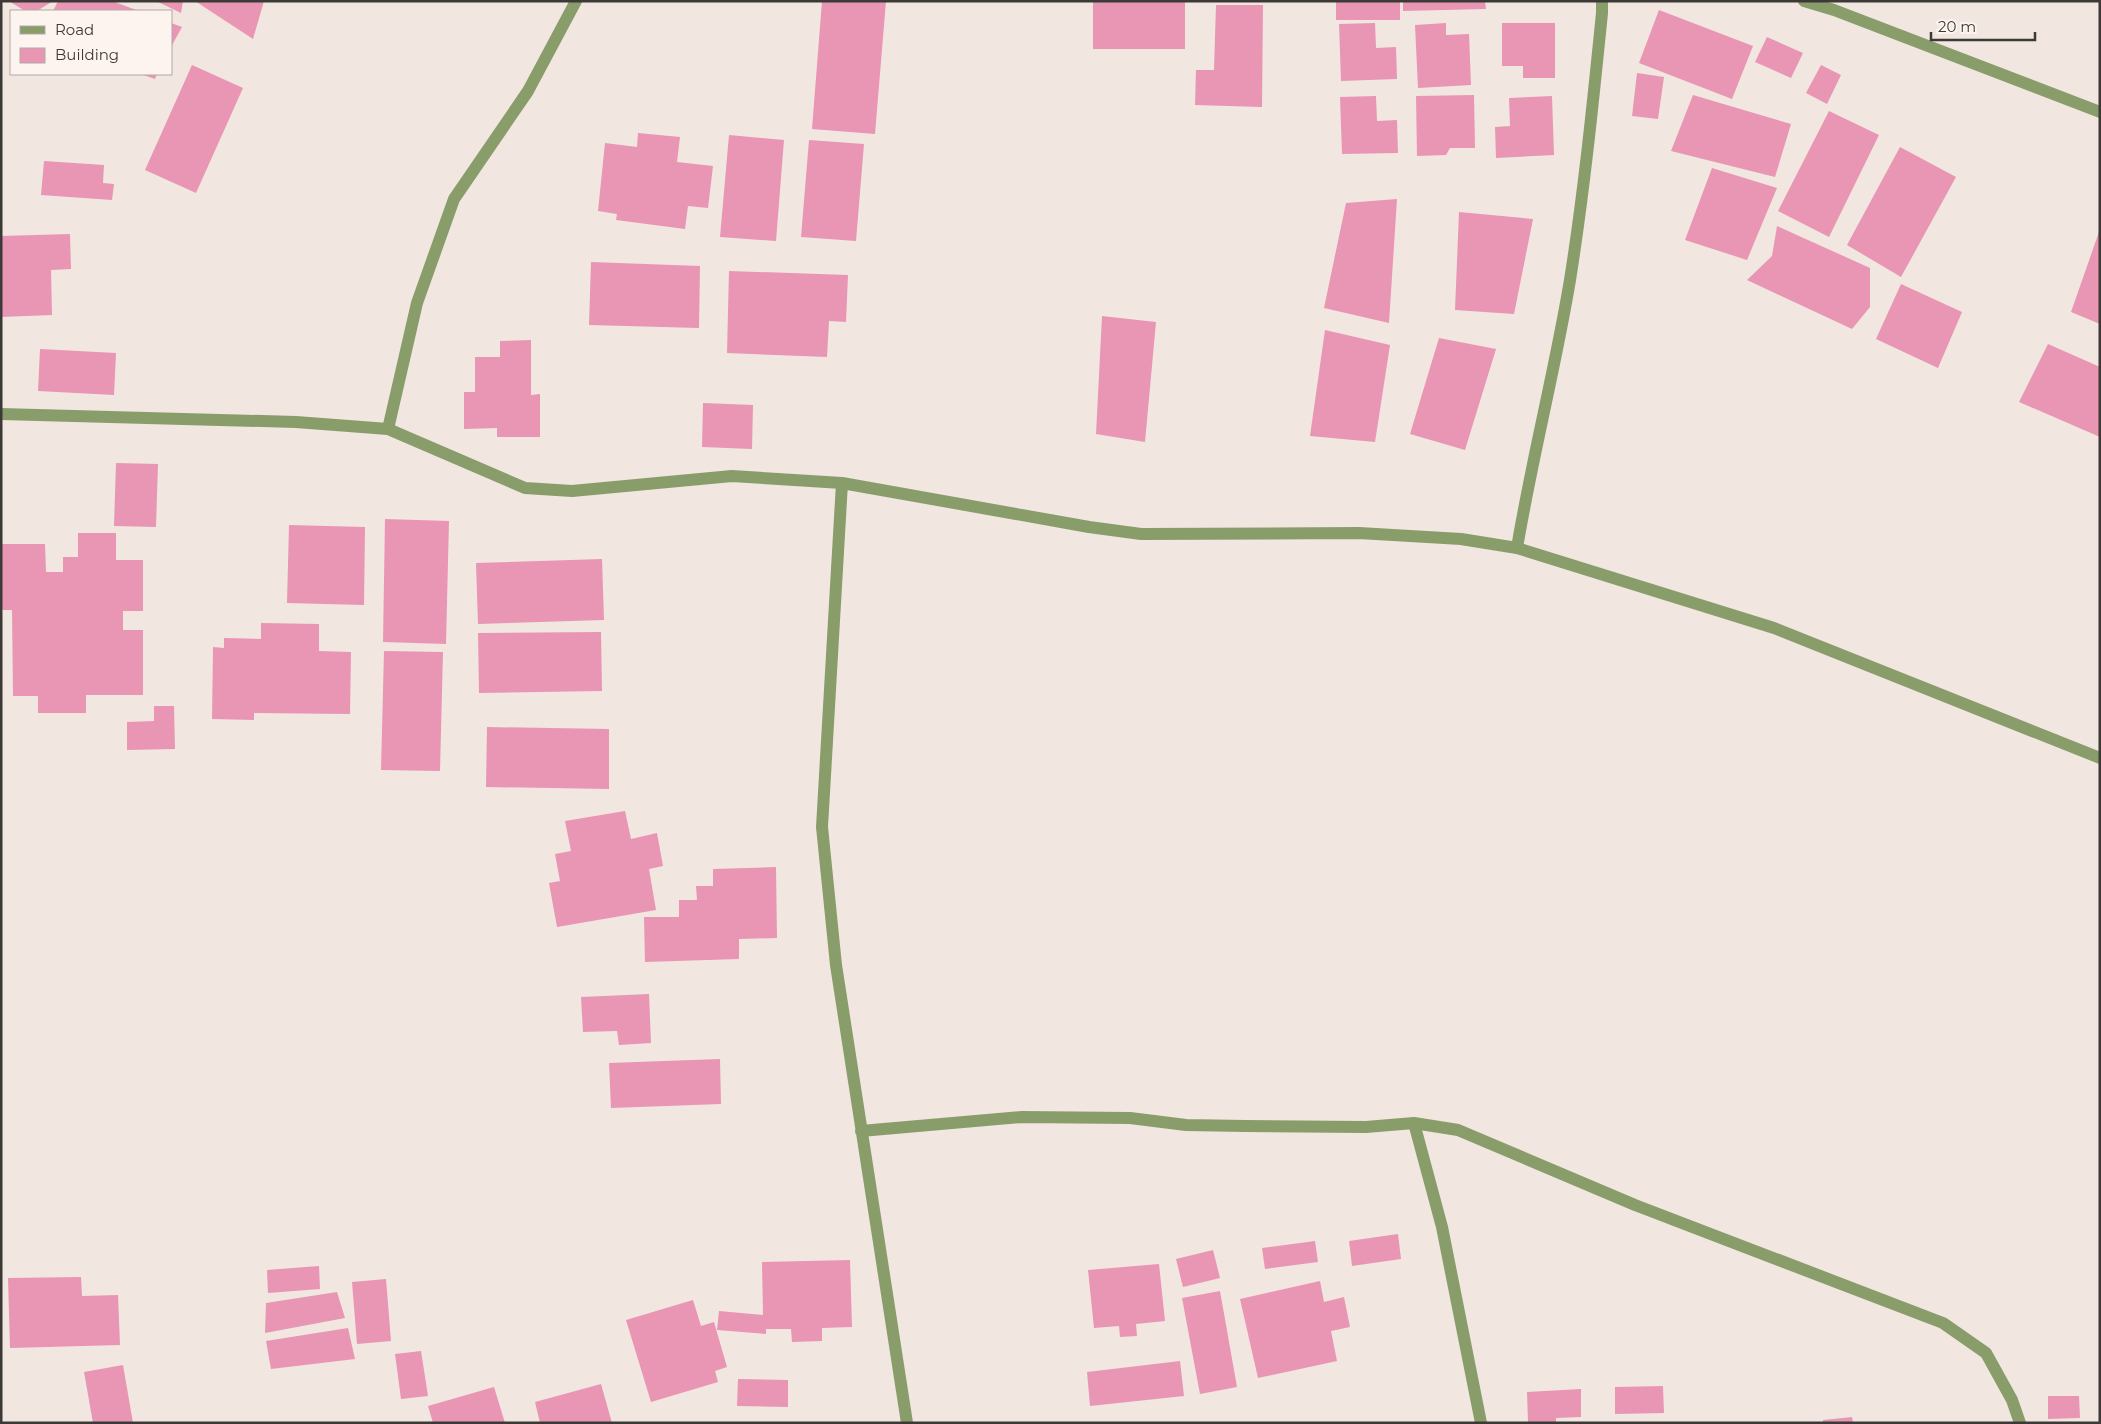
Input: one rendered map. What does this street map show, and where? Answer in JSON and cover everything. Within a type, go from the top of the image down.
[{"type":"street","points":[[388,429],[417,303],[454,199],[528,91],[576,1]]},
{"type":"street","points":[[1517,548],[1527,488],[1570,281],[1592,114],[1602,1]]},
{"type":"street","points":[[1804,1],[1834,10],[2100,112]]},
{"type":"street","points":[[1,414],[296,422],[388,429],[525,488],[572,491],[732,476],[842,483],[1089,527],[1141,534],[1360,533],[1461,539],[1517,548],[1774,628],[2100,758]]},
{"type":"street","points":[[842,483],[822,826],[836,964],[907,1423]]},
{"type":"street","points":[[861,1131],[1022,1118],[1130,1118],[1186,1125],[1245,1126],[1366,1127],[1414,1123],[1458,1130],[1635,1205],[1943,1323],[1986,1353],[2012,1400],[2020,1423]]},
{"type":"street","points":[[1414,1123],[1442,1227],[1480,1423]]},
{"type":"building","points":[[9,1],[53,1],[39,10],[23,10]]},
{"type":"building","points":[[58,1],[112,1],[136,10],[54,10]]},
{"type":"building","points":[[156,1],[183,1],[181,13]]},
{"type":"building","points":[[195,1],[264,1],[253,39]]},
{"type":"building","points":[[822,1],[886,1],[875,134],[812,129]]},
{"type":"building","points":[[1093,1],[1185,1],[1185,49],[1093,49]]},
{"type":"building","points":[[1336,1],[1400,1],[1400,20],[1336,20]]},
{"type":"building","points":[[1403,1],[1485,1],[1486,9],[1403,11]]},
{"type":"building","points":[[1216,5],[1263,5],[1262,107],[1195,105],[1196,70],[1214,70]]},
{"type":"building","points":[[1659,10],[1753,46],[1732,99],[1639,63]]},
{"type":"building","points":[[172,23],[182,27],[172,45]]},
{"type":"building","points":[[1375,23],[1376,48],[1396,47],[1397,79],[1341,81],[1339,24]]},
{"type":"building","points":[[1446,23],[1446,35],[1469,34],[1471,85],[1418,88],[1415,25]]},
{"type":"building","points":[[1502,23],[1555,23],[1555,78],[1523,78],[1523,66],[1502,66]]},
{"type":"building","points":[[1767,37],[1803,53],[1791,78],[1755,62]]},
{"type":"building","points":[[192,65],[243,88],[196,193],[145,170]]},
{"type":"building","points":[[1821,65],[1841,75],[1827,104],[1806,93]]},
{"type":"building","points":[[1637,73],[1664,77],[1658,119],[1632,116]]},
{"type":"building","points":[[144,75],[157,75],[155,79]]},
{"type":"building","points":[[1474,95],[1475,148],[1450,148],[1446,155],[1417,156],[1416,96]]},
{"type":"building","points":[[1693,95],[1791,124],[1775,177],[1671,151]]},
{"type":"building","points":[[1376,96],[1377,121],[1397,120],[1398,153],[1342,154],[1340,97]]},
{"type":"building","points":[[1552,96],[1554,155],[1496,158],[1495,127],[1510,126],[1509,98]]},
{"type":"building","points":[[1829,111],[1879,135],[1829,237],[1778,211]]},
{"type":"building","points":[[638,133],[680,137],[677,162],[713,166],[708,208],[688,206],[685,229],[616,220],[617,214],[598,211],[605,143],[637,147]]},
{"type":"building","points":[[729,135],[784,140],[776,241],[720,237]]},
{"type":"building","points":[[809,140],[864,144],[856,241],[801,237]]},
{"type":"building","points":[[1900,147],[1956,177],[1901,277],[1847,245]]},
{"type":"building","points":[[44,161],[104,165],[103,183],[114,184],[112,200],[41,195]]},
{"type":"building","points":[[1712,168],[1777,188],[1747,260],[1685,240]]},
{"type":"building","points":[[1397,199],[1389,323],[1324,308],[1346,203]]},
{"type":"building","points":[[1459,212],[1533,219],[1514,314],[1455,310]]},
{"type":"building","points":[[1777,226],[1870,268],[1870,307],[1852,329],[1747,280],[1772,256]]},
{"type":"building","points":[[2100,229],[2100,324],[2071,312]]},
{"type":"building","points":[[70,234],[71,269],[51,270],[52,315],[1,317],[1,236]]},
{"type":"building","points":[[591,262],[700,266],[699,328],[589,325]]},
{"type":"building","points":[[729,271],[848,275],[846,322],[829,321],[827,357],[727,353]]},
{"type":"building","points":[[1901,284],[1962,312],[1938,368],[1876,339]]},
{"type":"building","points":[[1102,316],[1156,322],[1145,442],[1096,434]]},
{"type":"building","points":[[1325,330],[1390,345],[1375,442],[1310,436]]},
{"type":"building","points":[[1439,338],[1496,349],[1465,450],[1410,434]]},
{"type":"building","points":[[531,340],[531,395],[540,394],[540,437],[497,437],[497,428],[464,429],[464,392],[475,392],[475,357],[500,357],[500,341]]},
{"type":"building","points":[[2048,344],[2100,367],[2100,437],[2019,402]]},
{"type":"building","points":[[40,349],[116,353],[114,395],[38,391]]},
{"type":"building","points":[[703,403],[753,405],[752,449],[702,447]]},
{"type":"building","points":[[116,463],[158,464],[156,527],[114,526]]},
{"type":"building","points":[[385,519],[449,521],[446,644],[383,642]]},
{"type":"building","points":[[289,525],[365,527],[364,605],[287,603]]},
{"type":"building","points":[[78,533],[116,533],[116,560],[143,560],[143,611],[123,611],[123,630],[143,630],[143,695],[86,695],[86,713],[38,713],[38,696],[13,696],[12,610],[1,610],[1,544],[45,544],[46,572],[63,572],[63,557],[78,557]]},
{"type":"building","points":[[602,559],[604,620],[478,624],[476,563]]},
{"type":"building","points":[[261,623],[319,624],[319,651],[351,652],[350,714],[254,713],[254,720],[212,719],[213,647],[224,648],[224,638],[261,639]]},
{"type":"building","points":[[601,632],[602,691],[479,693],[478,633]]},
{"type":"building","points":[[384,651],[443,652],[440,771],[381,770]]},
{"type":"building","points":[[154,706],[174,706],[175,749],[127,750],[127,722],[154,721]]},
{"type":"building","points":[[487,727],[609,729],[609,789],[486,787]]},
{"type":"building","points":[[625,811],[631,839],[657,833],[663,866],[649,869],[656,910],[557,927],[549,883],[560,881],[555,854],[571,851],[565,821]]},
{"type":"building","points":[[776,867],[777,938],[739,939],[739,959],[645,962],[644,917],[679,917],[679,900],[697,900],[696,886],[713,886],[713,869]]},
{"type":"building","points":[[649,994],[651,1043],[619,1045],[617,1031],[583,1032],[581,997]]},
{"type":"building","points":[[720,1059],[721,1104],[611,1108],[609,1063]]},
{"type":"building","points":[[1398,1234],[1401,1259],[1352,1266],[1349,1241]]},
{"type":"building","points":[[1315,1241],[1318,1262],[1265,1269],[1262,1248]]},
{"type":"building","points":[[1213,1250],[1220,1278],[1183,1287],[1176,1259]]},
{"type":"building","points":[[850,1260],[852,1327],[822,1328],[822,1341],[792,1342],[791,1329],[766,1329],[766,1334],[717,1330],[719,1311],[763,1315],[762,1262]]},
{"type":"building","points":[[1159,1264],[1165,1321],[1136,1324],[1137,1336],[1120,1337],[1119,1326],[1094,1328],[1088,1270]]},
{"type":"building","points":[[319,1266],[320,1289],[268,1293],[267,1270]]},
{"type":"building","points":[[81,1277],[82,1296],[118,1295],[120,1345],[10,1348],[8,1278]]},
{"type":"building","points":[[386,1279],[391,1341],[357,1344],[352,1282]]},
{"type":"building","points":[[1320,1281],[1324,1302],[1344,1297],[1350,1327],[1331,1331],[1337,1361],[1258,1378],[1240,1299]]},
{"type":"building","points":[[1220,1291],[1237,1387],[1200,1394],[1182,1298]]},
{"type":"building","points":[[337,1292],[345,1318],[265,1333],[266,1303]]},
{"type":"building","points":[[693,1300],[701,1326],[714,1322],[727,1367],[715,1371],[718,1382],[651,1402],[626,1320]]},
{"type":"building","points":[[348,1328],[355,1359],[271,1369],[266,1341]]},
{"type":"building","points":[[421,1351],[428,1396],[401,1399],[395,1354]]},
{"type":"building","points":[[1180,1361],[1184,1396],[1090,1406],[1087,1372]]},
{"type":"building","points":[[123,1365],[133,1423],[93,1423],[84,1372]]},
{"type":"building","points":[[738,1379],[788,1380],[788,1407],[737,1406]]},
{"type":"building","points":[[601,1384],[612,1423],[540,1423],[535,1402]]},
{"type":"building","points":[[1663,1386],[1664,1413],[1615,1414],[1615,1387]]},
{"type":"building","points":[[494,1387],[505,1423],[433,1423],[428,1406]]},
{"type":"building","points":[[1581,1389],[1581,1417],[1556,1418],[1556,1423],[1528,1423],[1527,1392]]},
{"type":"building","points":[[2048,1396],[2079,1396],[2080,1418],[2048,1419]]},
{"type":"building","points":[[1852,1417],[1853,1423],[1823,1423],[1823,1420]]}]
